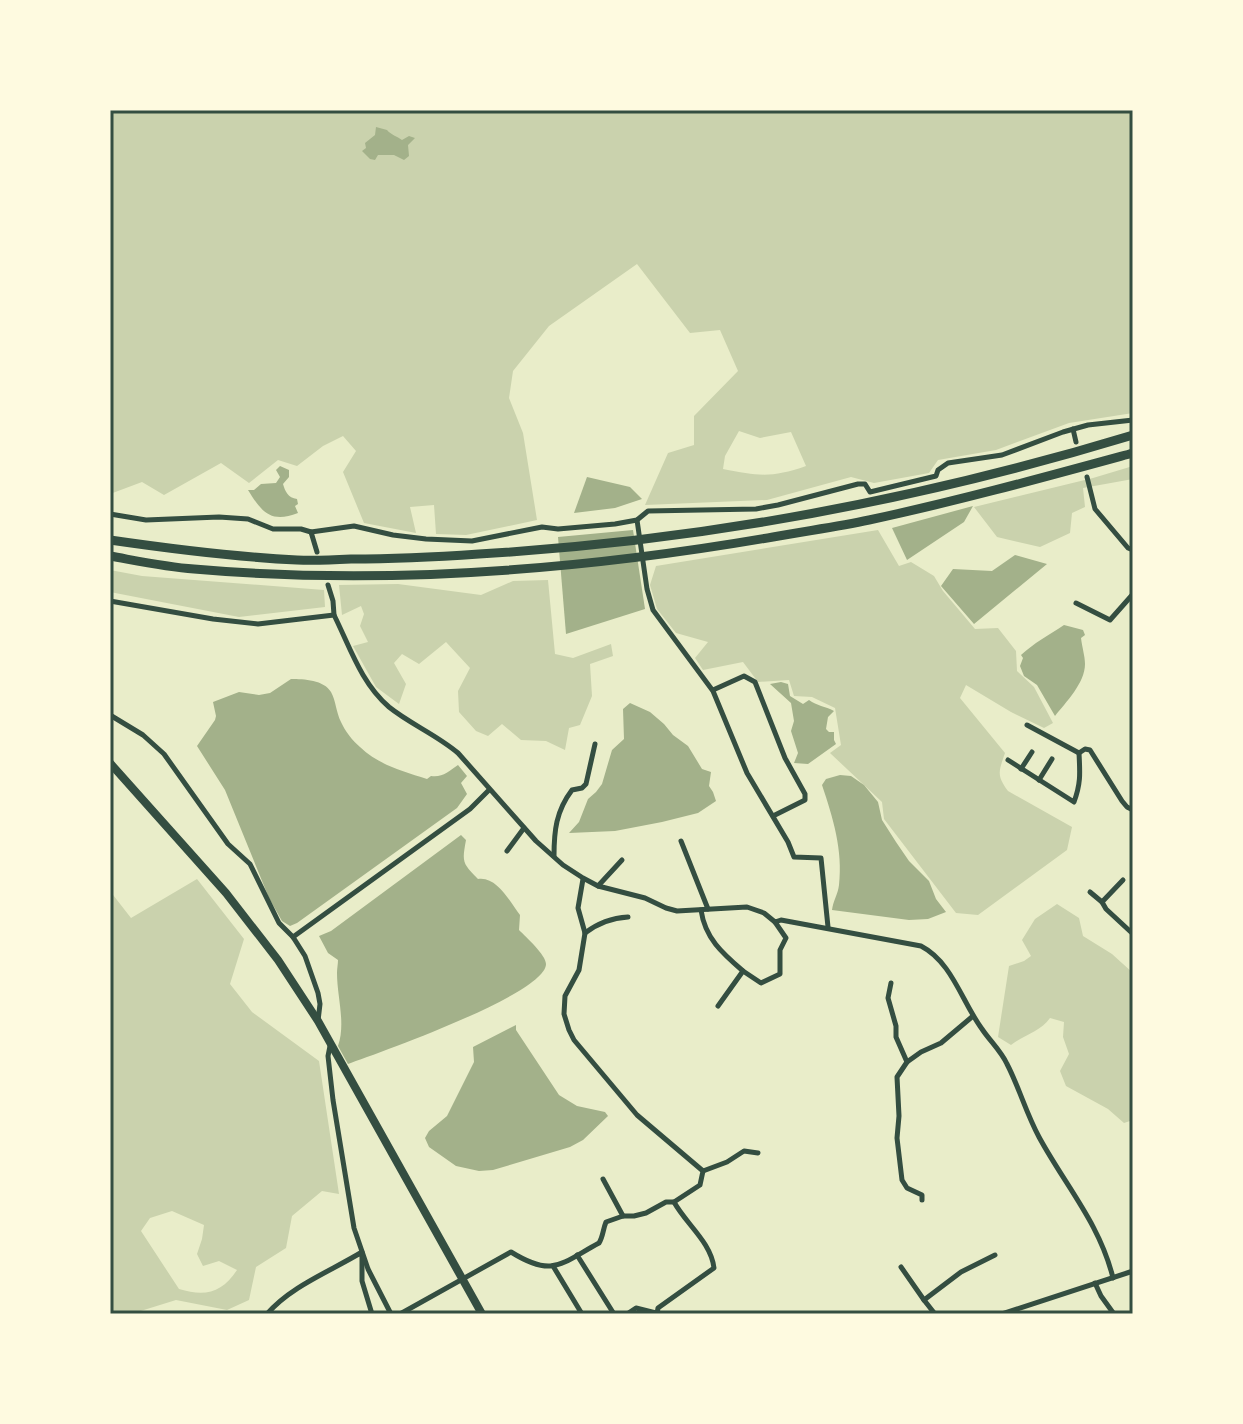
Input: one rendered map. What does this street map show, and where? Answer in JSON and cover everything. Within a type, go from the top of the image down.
[{"type":"highway","points":[[110,540],[191,552],[299,560],[418,558],[538,551],[723,529],[863,505],[979,478],[1133,435]]},
{"type":"highway","points":[[110,556],[191,569],[299,575],[420,574],[653,556],[867,521],[1133,453]]},
{"type":"main road","points":[[110,763],[246,918],[278,960],[318,1021],[482,1314]]},
{"type":"street","points":[[110,514],[146,520],[248,519],[273,529],[311,532],[354,526],[426,539],[472,541],[542,527],[558,529],[637,520],[648,511],[756,509],[858,484],[865,484],[870,492],[936,476],[938,470],[948,463],[1002,455],[1088,425],[1133,420]]},
{"type":"street","points":[[1073,429],[1076,442]]},
{"type":"street","points":[[1087,477],[1095,509],[1133,550]]},
{"type":"street","points":[[637,520],[653,610],[713,691],[747,773],[794,857],[821,858],[828,927]]},
{"type":"street","points":[[311,532],[317,552]]},
{"type":"street","points":[[328,585],[334,615],[358,667],[376,694],[401,715],[446,742],[554,857],[598,886],[645,898],[677,911],[704,910],[747,907],[754,908],[775,922],[786,938],[780,950],[780,974],[761,983],[743,971],[712,941],[703,922],[704,910],[681,841]]},
{"type":"street","points":[[1076,603],[1110,620],[1133,594]]},
{"type":"street","points":[[110,601],[258,624],[334,615]]},
{"type":"street","points":[[713,691],[744,676],[755,682],[785,758],[805,794],[805,800],[773,816]]},
{"type":"street","points":[[110,715],[143,735],[164,754],[228,844],[250,864],[279,923],[305,956],[318,993],[318,1021]]},
{"type":"street","points":[[1027,725],[1079,753]]},
{"type":"street","points":[[554,857],[558,813],[572,790],[586,784],[595,744]]},
{"type":"street","points":[[1079,753],[1090,750],[1122,801],[1133,810]]},
{"type":"street","points":[[1021,769],[1032,752]]},
{"type":"street","points":[[1008,760],[1074,802],[1081,774],[1079,753]]},
{"type":"street","points":[[1039,780],[1052,759]]},
{"type":"street","points":[[293,937],[470,809],[489,790]]},
{"type":"street","points":[[507,851],[524,828]]},
{"type":"street","points":[[598,886],[622,860]]},
{"type":"street","points":[[583,878],[578,908],[585,933],[579,970],[565,996],[564,1014],[569,1030],[637,1115],[703,1171]]},
{"type":"street","points":[[1102,902],[1123,880]]},
{"type":"street","points":[[1090,892],[1133,934]]},
{"type":"street","points":[[585,933],[605,921],[628,917]]},
{"type":"street","points":[[775,922],[781,920],[828,927],[921,946],[942,962],[973,1016],[1007,1063],[1040,1140],[1091,1219],[1113,1278]]},
{"type":"street","points":[[718,1006],[743,971]]},
{"type":"street","points":[[891,983],[888,998],[896,1037],[907,1062]]},
{"type":"street","points":[[922,1200],[922,1195],[907,1188],[902,1180],[897,1138],[897,1077],[907,1062],[941,1043],[973,1016]]},
{"type":"street","points":[[330,1045],[328,1056],[340,1149],[354,1228],[378,1290],[391,1314]]},
{"type":"street","points":[[703,1171],[727,1162],[744,1151],[758,1153]]},
{"type":"street","points":[[400,1314],[511,1252],[527,1262],[546,1268],[559,1265],[599,1243],[606,1222],[646,1213],[666,1202],[674,1202],[700,1185],[703,1171]]},
{"type":"street","points":[[603,1179],[623,1216]]},
{"type":"street","points":[[627,1314],[636,1308],[656,1313],[658,1308],[714,1268],[713,1258],[674,1202]]},
{"type":"street","points":[[267,1314],[312,1280],[362,1252]]},
{"type":"street","points":[[362,1252],[362,1281],[372,1314]]},
{"type":"street","points":[[577,1255],[614,1314]]},
{"type":"street","points":[[924,1300],[961,1272],[995,1255]]},
{"type":"street","points":[[553,1266],[582,1314]]},
{"type":"street","points":[[901,1267],[935,1314]]},
{"type":"street","points":[[1002,1314],[1133,1271]]},
{"type":"street","points":[[1095,1283],[1114,1314]]},
{"type":"street","points":[[1033,1304],[1036,1314]]},
{"type":"shaded area","points":[[110,110],[1133,110],[1133,413],[1069,423],[996,450],[938,460],[929,473],[874,483],[851,477],[767,500],[645,505],[668,453],[694,445],[694,416],[738,371],[720,330],[690,333],[637,264],[549,326],[513,371],[509,398],[523,433],[537,520],[466,535],[436,534],[434,505],[410,507],[416,533],[364,523],[343,472],[356,451],[343,436],[323,446],[297,466],[278,460],[249,483],[221,463],[164,495],[142,482],[110,494]],"holes":[[[739,431],[760,438],[791,432],[806,466],[765,475],[723,469],[725,456]]]},
{"type":"shaded area","points":[[376,127],[402,140],[409,136],[415,138],[408,145],[409,156],[404,160],[394,155],[378,155],[375,160],[370,159],[362,151],[366,148],[365,143],[375,135]]},
{"type":"shaded area","points":[[280,466],[289,470],[289,477],[283,484],[287,494],[297,499],[295,506],[298,513],[280,517],[267,514],[248,490],[254,490],[261,484],[276,483],[280,477],[276,470]]},
{"type":"shaded area","points":[[1133,466],[1133,479],[1083,488],[1085,507],[1072,513],[1070,533],[1040,547],[997,537],[974,507],[1093,478]]},
{"type":"shaded area","points":[[587,477],[630,487],[642,499],[615,508],[574,513]]},
{"type":"shaded area","points":[[973,506],[964,522],[907,560],[892,528]]},
{"type":"shaded area","points":[[633,530],[645,609],[566,634],[558,537]]},
{"type":"shaded area","points":[[878,530],[899,566],[911,562],[934,576],[975,629],[998,628],[1016,651],[1017,671],[1034,687],[1053,723],[1044,728],[966,685],[960,698],[1005,753],[1000,773],[1008,791],[1072,827],[1067,850],[978,915],[956,913],[884,819],[882,802],[830,753],[841,745],[835,708],[812,697],[794,696],[789,680],[758,682],[743,662],[703,670],[695,658],[708,642],[676,633],[657,609],[650,585],[656,566]]},
{"type":"shaded area","points":[[1015,555],[1047,564],[974,624],[941,586],[953,569],[992,571]]},
{"type":"shaded area","points":[[110,570],[142,576],[324,590],[325,607],[239,617],[110,592]]},
{"type":"shaded area","points":[[548,580],[555,654],[573,658],[611,644],[613,656],[590,664],[592,696],[580,725],[569,728],[565,750],[546,741],[521,740],[502,724],[488,736],[476,731],[459,712],[458,691],[470,668],[446,642],[419,664],[402,654],[394,663],[406,684],[399,704],[376,687],[353,646],[368,642],[360,626],[364,614],[361,606],[342,615],[339,585],[398,584],[481,595],[513,581]]},
{"type":"shaded area","points":[[1064,625],[1083,630],[1085,635],[1081,638],[1085,664],[1078,685],[1055,716],[1037,685],[1024,676],[1020,666],[1021,655]]},
{"type":"shaded area","points":[[291,679],[313,681],[328,688],[347,732],[367,753],[391,767],[427,779],[442,775],[458,765],[467,776],[461,783],[467,794],[457,808],[290,926],[282,921],[269,898],[225,790],[197,746],[215,720],[213,702],[239,692],[270,693]]},
{"type":"shaded area","points":[[770,684],[788,684],[790,696],[803,704],[809,700],[834,711],[828,717],[826,729],[834,732],[836,744],[808,764],[794,763],[798,753],[791,731],[794,721],[791,703]]},
{"type":"shaded area","points":[[630,703],[650,712],[688,746],[702,769],[711,772],[709,786],[716,801],[698,813],[662,822],[615,831],[569,833],[579,822],[588,799],[602,784],[612,750],[624,739],[623,709]]},
{"type":"shaded area","points":[[851,776],[864,785],[878,802],[882,820],[909,861],[929,881],[936,899],[946,912],[928,919],[909,920],[832,910],[839,885],[840,859],[822,785],[826,779]]},
{"type":"shaded area","points":[[461,835],[466,840],[466,865],[478,879],[491,882],[507,897],[520,915],[519,930],[539,951],[546,964],[539,976],[491,1006],[348,1064],[338,1046],[341,1028],[338,960],[328,953],[319,936],[331,931]]},
{"type":"shaded area","points":[[197,879],[244,939],[230,984],[252,1012],[319,1061],[339,1194],[322,1191],[292,1216],[286,1248],[256,1267],[249,1300],[227,1310],[176,1300],[131,1314],[110,1314],[110,891],[131,918]],"holes":[[[172,1211],[204,1225],[197,1254],[203,1266],[219,1261],[237,1270],[225,1284],[212,1291],[197,1293],[179,1289],[141,1231],[150,1218]]]},
{"type":"shaded area","points":[[1057,904],[1079,918],[1083,936],[1112,954],[1133,973],[1133,1120],[1124,1123],[1108,1109],[1066,1086],[1060,1071],[1069,1054],[1063,1037],[1064,1022],[1050,1018],[1011,1045],[998,1037],[1009,966],[1031,956],[1022,940],[1035,919]]},
{"type":"shaded area","points":[[516,1025],[516,1030],[559,1095],[577,1106],[605,1112],[608,1116],[583,1140],[570,1147],[493,1170],[479,1171],[456,1166],[429,1147],[425,1138],[447,1116],[474,1062],[473,1047]]}]
